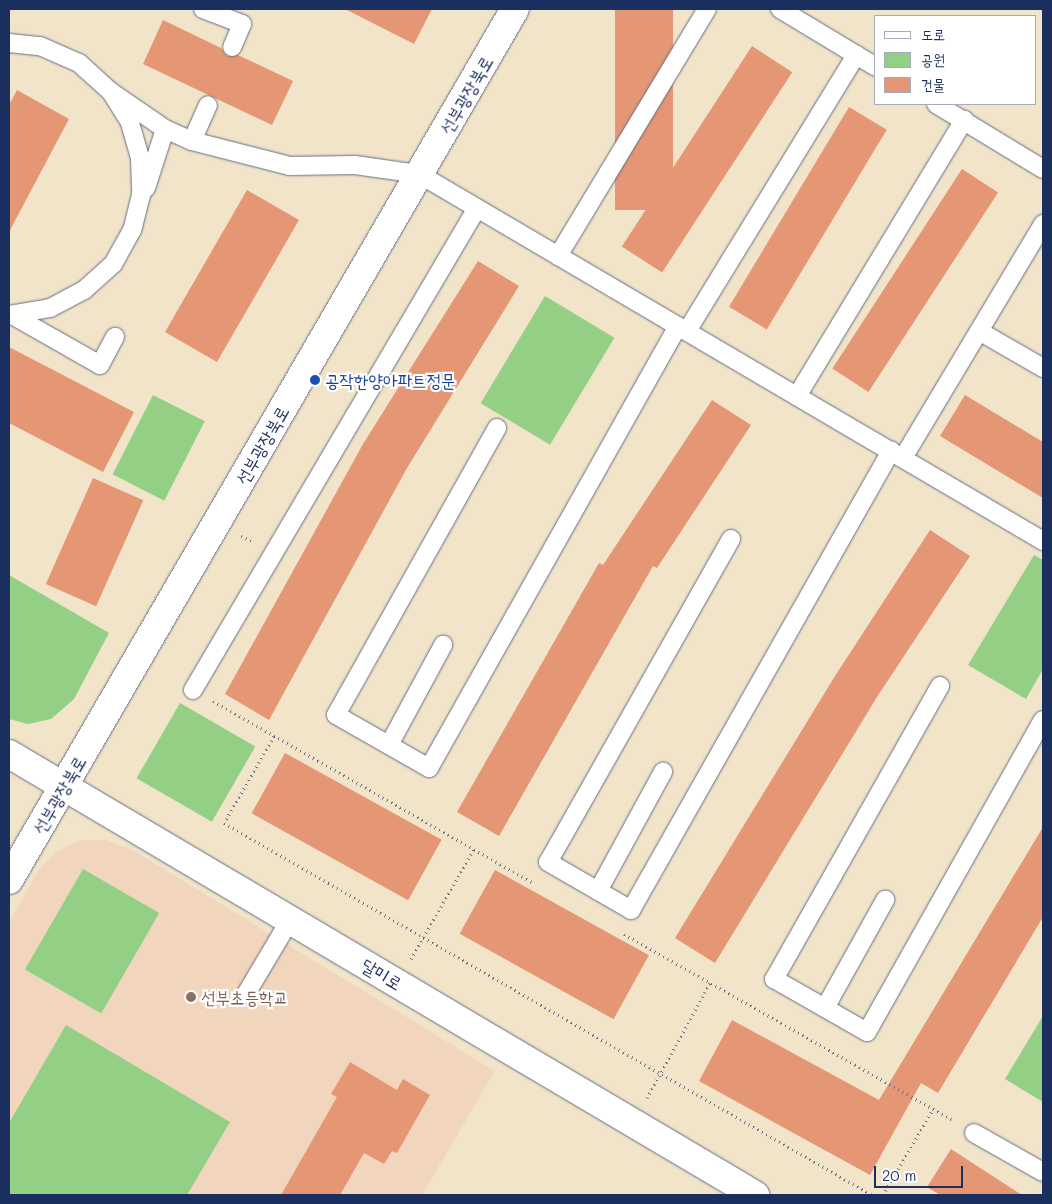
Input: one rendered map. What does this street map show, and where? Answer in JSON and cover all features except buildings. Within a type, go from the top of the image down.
[{"type":"street","name":"선부광장북로","points":[[9,880],[515,9]]},
{"type":"street","name":"달미로","points":[[9,754],[755,1195]]},
{"type":"lane","points":[[203,9],[242,24],[232,47]]},
{"type":"lane","points":[[558,256],[707,9]]},
{"type":"lane","points":[[780,9],[874,66]]},
{"type":"lane","points":[[9,44],[40,46],[79,64],[111,92],[165,129],[192,141],[290,166],[355,166],[419,174],[1043,541]]},
{"type":"lane","points":[[497,428],[336,715],[429,768],[683,329],[856,55]]},
{"type":"lane","points":[[111,92],[130,123],[140,158],[141,194],[132,230]]},
{"type":"lane","points":[[192,141],[208,105]]},
{"type":"lane","points":[[938,105],[1043,169]]},
{"type":"lane","points":[[797,396],[964,120]]},
{"type":"lane","points":[[10,315],[50,308],[84,290],[113,264],[132,230],[165,129]]},
{"type":"lane","points":[[193,690],[477,208]]},
{"type":"lane","points":[[731,539],[548,862],[631,910],[897,454],[979,331],[1043,224]]},
{"type":"lane","points":[[10,315],[100,366],[115,336]]},
{"type":"lane","points":[[979,331],[1043,368]]},
{"type":"lane","points":[[389,745],[443,645]]},
{"type":"lane","points":[[940,686],[774,979],[866,1032],[1043,720]]},
{"type":"lane","points":[[598,891],[663,772]]},
{"type":"lane","points":[[825,1008],[885,900]]},
{"type":"lane","points":[[246,994],[290,920]]},
{"type":"lane","points":[[974,1133],[1043,1172]]},
{"type":"path","points":[[217,522],[274,553]]},
{"type":"path","points":[[193,690],[274,736],[224,823],[872,1195]]},
{"type":"path","points":[[424,938],[474,849]]},
{"type":"path","points":[[661,1074],[710,983]]},
{"type":"path","points":[[883,1195],[933,1110]]},
{"type":"shaded area","name":"선부초등학교","points":[[81,840],[106,840],[131,849],[495,1071],[422,1195],[9,1195],[9,923],[38,871],[55,852]]},
{"type":"green space","points":[[545,296],[614,338],[550,445],[481,403]]},
{"type":"green space","points":[[153,395],[205,421],[164,501],[113,474]]},
{"type":"green space","points":[[1034,555],[1043,560],[1043,669],[1026,699],[968,665]]},
{"type":"green space","points":[[9,575],[109,633],[74,699],[51,719],[28,724],[9,719]]},
{"type":"green space","points":[[180,703],[255,746],[212,822],[136,778]]},
{"type":"green space","points":[[83,869],[159,913],[101,1013],[25,969]]},
{"type":"green space","points":[[1043,1016],[1043,1102],[1005,1079]]},
{"type":"green space","points":[[66,1025],[230,1122],[187,1195],[9,1195],[9,1123]]},
{"type":"place","name":"공작한양아파트정문","points":[[315,380]]},
{"type":"place","name":"선부초등학교","points":[[191,997]]}]
